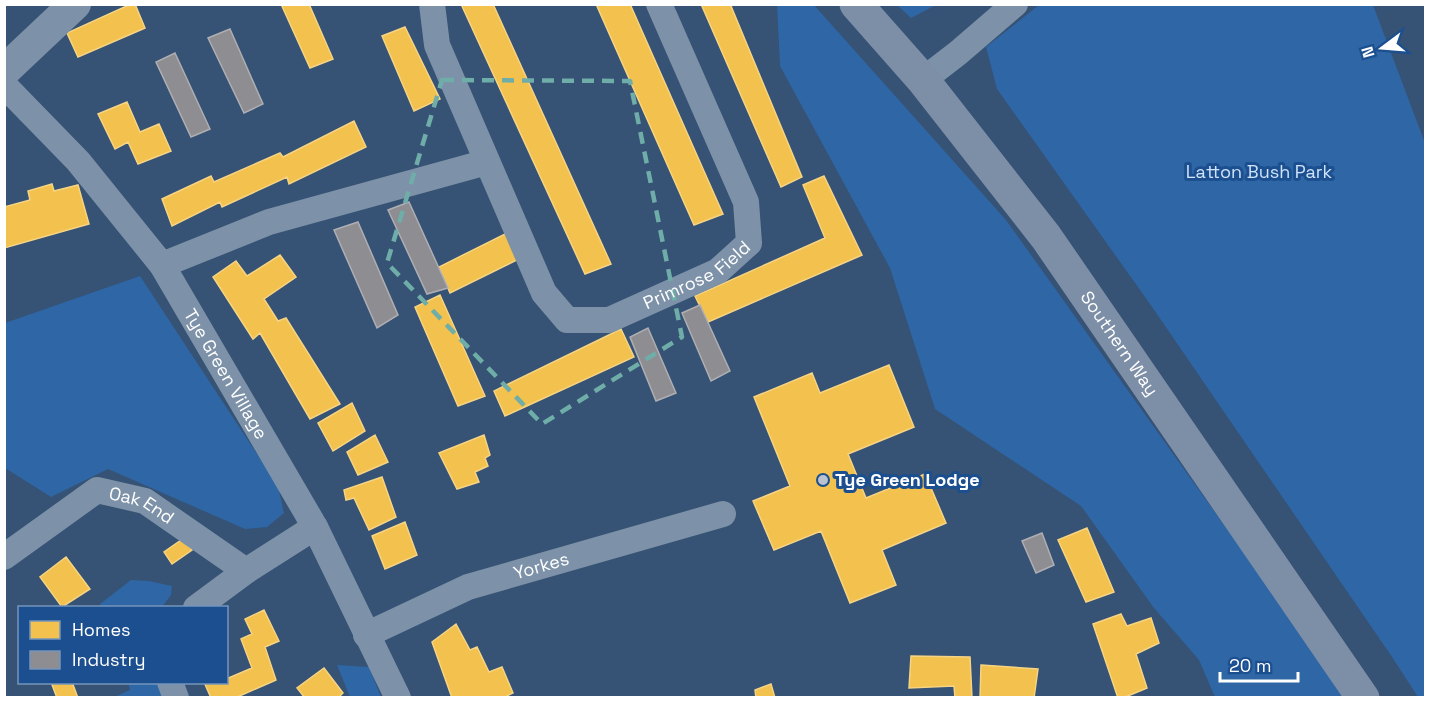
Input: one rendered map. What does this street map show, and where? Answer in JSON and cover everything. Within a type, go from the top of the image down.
[{"type":"main road","name":"Southern Way","points":[[856,4],[923,80],[1046,237],[1363,698]]},
{"type":"street","points":[[4,71],[75,4]]},
{"type":"street","name":"Primrose Field","points":[[432,4],[437,45],[544,293],[567,320],[609,320],[718,271],[749,243],[746,202],[659,4]]},
{"type":"street","points":[[923,80],[1015,4]]},
{"type":"street","name":"Tye Green Village","points":[[4,86],[78,161],[162,265],[315,527],[398,698]]},
{"type":"street","points":[[162,265],[269,222],[488,162]]},
{"type":"street","name":"Oak End","points":[[4,557],[97,490],[145,501],[246,571]]},
{"type":"street","name":"Yorkes","points":[[366,635],[468,587],[723,514]]},
{"type":"street","points":[[199,606],[246,571],[315,527]]},
{"type":"highlighted area","points":[[442,80],[630,81],[682,337],[542,424],[387,263]]},
{"type":"green space","points":[[777,5],[814,5],[1006,220],[1347,697],[1215,697],[1199,660],[1154,608],[1081,506],[935,409],[890,268],[780,66]]},
{"type":"green space","points":[[897,5],[936,5],[911,18]]},
{"type":"green space","name":"Latton Bush Park","points":[[1039,5],[1373,5],[1425,143],[1425,697],[1418,697],[1150,304],[997,89],[986,47]]},
{"type":"green space","points":[[140,276],[278,486],[284,513],[267,527],[245,529],[108,469],[51,497],[5,468],[5,323]]},
{"type":"green space","points":[[131,580],[172,586],[171,595],[163,606],[101,606],[100,604]]},
{"type":"green space","points":[[337,665],[369,667],[381,697],[350,697]]},
{"type":"green space","points":[[128,684],[161,684],[167,698],[112,698],[130,690]]},
{"type":"building: Homes","points":[[135,4],[145,28],[78,57],[67,33]]},
{"type":"building: Homes","points":[[281,4],[309,4],[333,59],[310,68]]},
{"type":"building: Homes","points":[[461,4],[493,4],[611,264],[585,274]]},
{"type":"building: Homes","points":[[596,4],[630,4],[723,214],[694,225]]},
{"type":"building: Homes","points":[[701,4],[735,4],[731,6],[802,177],[781,187]]},
{"type":"building: Homes","points":[[405,27],[440,99],[414,111],[382,36]]},
{"type":"building: Homes","points":[[127,102],[140,132],[159,124],[171,151],[138,164],[128,142],[115,149],[98,114]]},
{"type":"building: Homes","points":[[354,121],[366,147],[289,184],[287,177],[222,207],[220,202],[172,226],[162,199],[211,176],[214,182],[280,153],[283,157]]},
{"type":"building: Homes","points":[[824,176],[862,255],[708,322],[695,296],[825,238],[803,185]]},
{"type":"building: Homes","points":[[52,184],[54,191],[78,185],[89,224],[4,248],[4,207],[30,200],[28,191]]},
{"type":"building: Homes","points":[[507,233],[517,260],[450,293],[439,267]]},
{"type":"building: Homes","points":[[280,255],[296,277],[264,299],[278,321],[286,318],[340,404],[310,419],[260,333],[253,339],[213,277],[236,261],[247,276]]},
{"type":"building: Homes","points":[[440,295],[485,396],[458,406],[415,307]]},
{"type":"building: Homes","points":[[621,329],[634,357],[505,416],[494,391]]},
{"type":"building: Homes","name":"Tye Green Lodge","points":[[889,365],[914,427],[848,454],[866,498],[925,474],[946,523],[882,550],[896,585],[850,603],[821,531],[774,550],[753,501],[790,486],[754,397],[812,373],[820,393]]},
{"type":"building: Homes","points":[[352,403],[365,431],[333,451],[318,423]]},
{"type":"building: Homes","points":[[375,435],[388,462],[358,475],[347,452]]},
{"type":"building: Homes","points":[[484,435],[490,455],[485,458],[488,466],[475,472],[479,482],[457,489],[439,453]]},
{"type":"building: Homes","points":[[382,477],[396,517],[369,530],[354,498],[346,500],[344,490]]},
{"type":"building: Homes","points":[[405,522],[417,555],[385,569],[372,536]]},
{"type":"building: Homes","points":[[1087,528],[1114,592],[1086,602],[1058,540]]},
{"type":"building: Homes","points":[[184,538],[192,550],[172,564],[164,552]]},
{"type":"building: Homes","points":[[66,557],[90,589],[61,606],[40,577]]},
{"type":"building: Homes","points":[[264,610],[279,641],[265,647],[276,680],[235,698],[211,698],[205,684],[228,684],[228,678],[252,668],[241,639],[252,634],[245,619]]},
{"type":"building: Homes","points":[[1121,614],[1127,626],[1151,618],[1159,643],[1136,654],[1147,688],[1118,698],[1093,624]]},
{"type":"building: Homes","points":[[456,624],[470,650],[477,647],[489,672],[502,667],[513,693],[503,698],[452,698],[432,642]]},
{"type":"building: Homes","points":[[911,656],[970,657],[972,698],[955,698],[954,686],[909,688]]},
{"type":"building: Homes","points":[[981,665],[1038,669],[1034,698],[980,698]]},
{"type":"building: Homes","points":[[324,668],[343,693],[338,698],[305,698],[297,688]]},
{"type":"building: Homes","points":[[52,684],[73,684],[78,698],[57,698]]},
{"type":"building: Homes","points":[[771,684],[775,698],[756,698],[755,690]]},
{"type":"building: Industry","points":[[230,29],[263,104],[244,113],[208,38]]},
{"type":"building: Industry","points":[[175,53],[210,129],[191,137],[156,62]]},
{"type":"building: Industry","points":[[409,202],[448,288],[427,294],[388,210]]},
{"type":"building: Industry","points":[[358,222],[398,315],[377,328],[334,230]]},
{"type":"building: Industry","points":[[700,305],[730,371],[711,381],[682,313]]},
{"type":"building: Industry","points":[[648,328],[676,393],[656,401],[630,337]]},
{"type":"building: Industry","points":[[1042,533],[1054,565],[1036,573],[1022,541]]},
{"type":"place","name":"Tye Green Lodge","points":[[823,480]]}]
